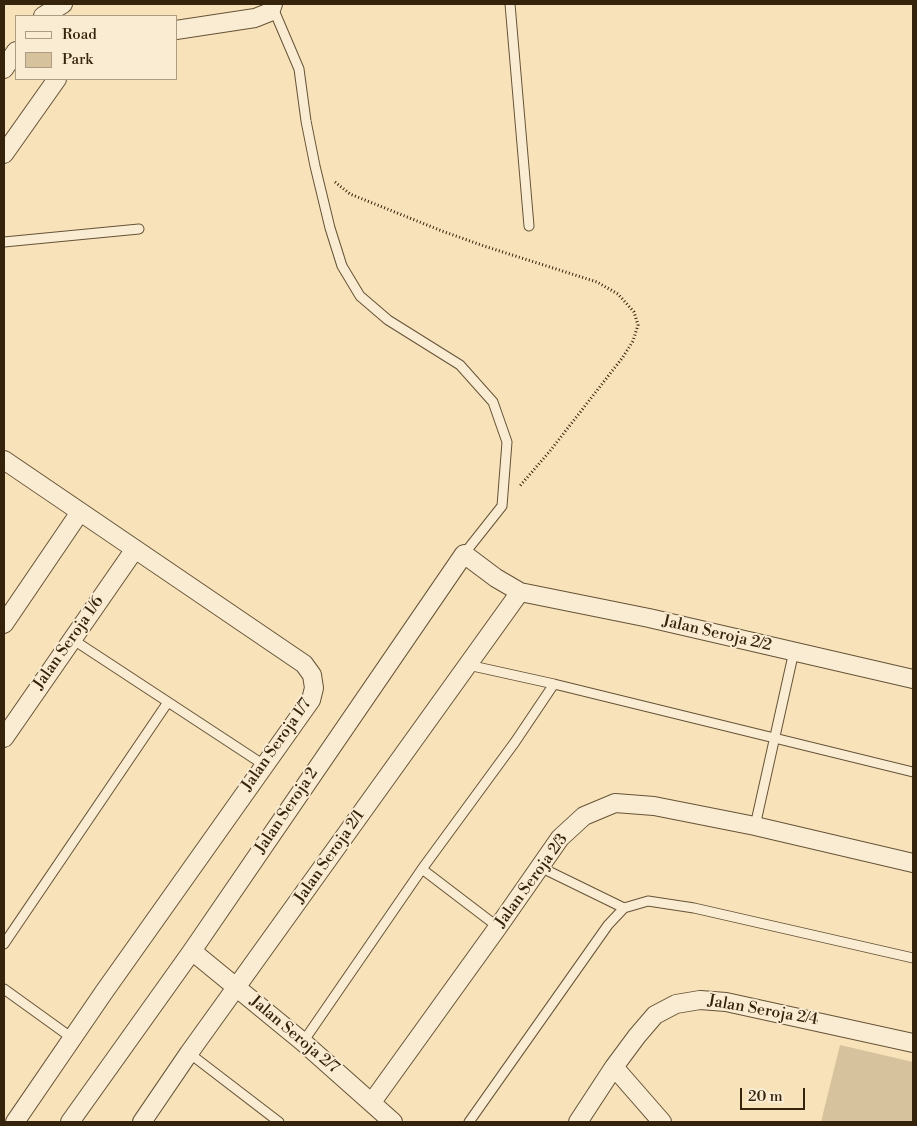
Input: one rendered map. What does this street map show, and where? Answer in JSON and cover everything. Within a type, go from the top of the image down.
[{"type":"street","points":[[45,15],[63,4]]},
{"type":"street","points":[[178,30],[255,18],[272,8]]},
{"type":"street","points":[[4,69],[13,50]]},
{"type":"street","points":[[4,154],[54,80]]},
{"type":"street","name":"Jalan Seroja 1/7","points":[[4,460],[304,664],[312,675],[314,688],[312,700],[72,1038],[15,1122]]},
{"type":"street","points":[[4,624],[80,512]]},
{"type":"street","name":"Jalan Seroja 1/6","points":[[4,738],[135,548]]},
{"type":"street","points":[[464,554],[496,578],[520,592]]},
{"type":"street","name":"Jalan Seroja 2","points":[[70,1122],[192,951],[464,554]]},
{"type":"street","name":"Jalan Seroja 2/2","points":[[520,592],[650,618],[913,679]]},
{"type":"street","name":"Jalan Seroja 2/1","points":[[142,1122],[189,1052],[237,988],[520,592]]},
{"type":"street","name":"Jalan Seroja 2/3","points":[[372,1102],[560,838],[584,816],[615,803],[654,806],[755,826],[913,864]]},
{"type":"street","name":"Jalan Seroja 2/7","points":[[192,951],[303,1042],[393,1122]]},
{"type":"street","name":"Jalan Seroja 2/4","points":[[578,1122],[637,1036],[655,1016],[676,1004],[700,1000],[726,1002],[913,1043]]},
{"type":"street","points":[[614,1067],[662,1122]]},
{"type":"lane","points":[[510,4],[529,226]]},
{"type":"lane","points":[[272,8],[299,69],[306,121],[315,166],[330,228],[342,266],[360,296],[388,320],[460,365],[492,402],[507,442],[502,506],[464,554]]},
{"type":"lane","points":[[4,242],[139,228]]},
{"type":"lane","points":[[72,639],[264,766]]},
{"type":"lane","points":[[755,826],[794,651]]},
{"type":"lane","points":[[467,665],[554,684],[913,772]]},
{"type":"lane","points":[[303,1042],[422,869],[554,684]]},
{"type":"lane","points":[[4,944],[168,702]]},
{"type":"lane","points":[[540,867],[624,908]]},
{"type":"lane","points":[[422,869],[498,927]]},
{"type":"lane","points":[[469,1122],[608,926],[624,908],[648,901],[694,908],[913,958]]},
{"type":"lane","points":[[4,989],[72,1038]]},
{"type":"lane","points":[[189,1052],[279,1122]]},
{"type":"path","points":[[315,166],[343,189],[375,204],[484,246],[597,282],[618,294],[634,312],[638,325],[633,341],[624,357],[550,451],[502,506]]},
{"type":"green space","points":[[840,1045],[913,1062],[913,1122],[821,1122]]}]
